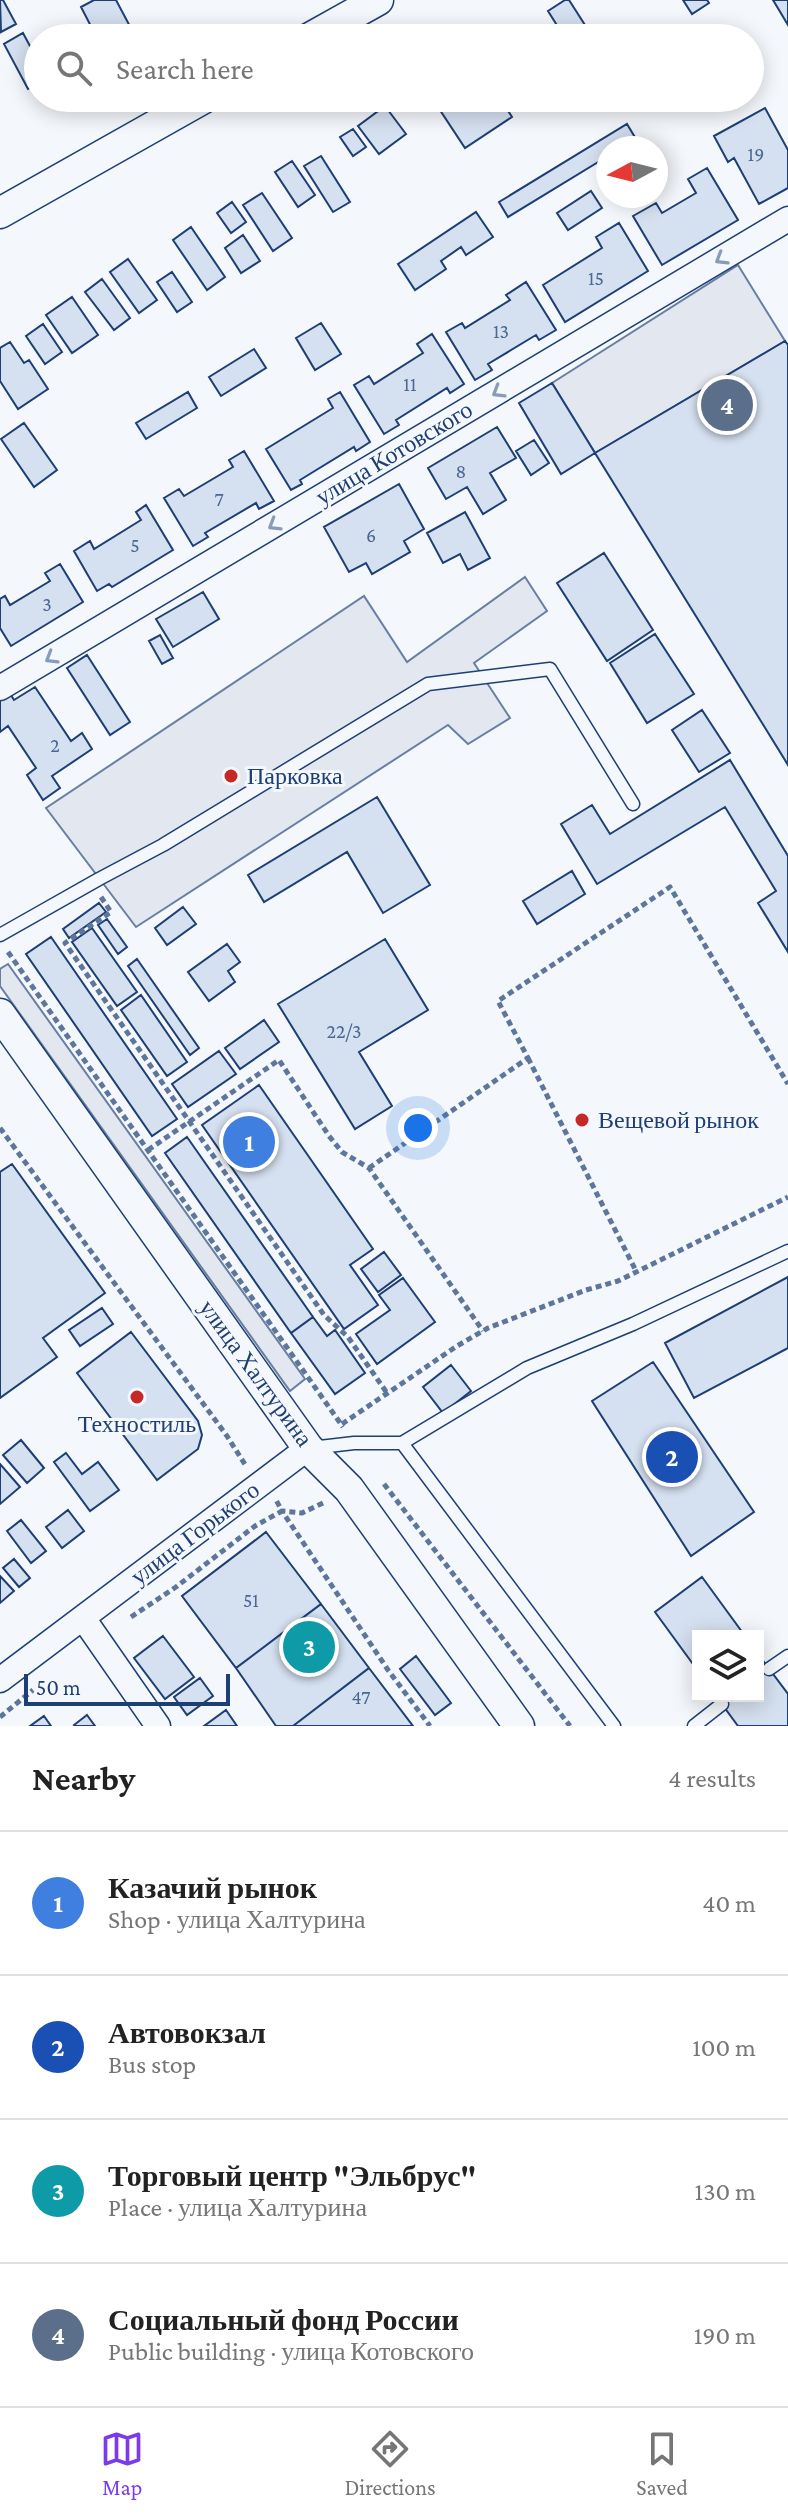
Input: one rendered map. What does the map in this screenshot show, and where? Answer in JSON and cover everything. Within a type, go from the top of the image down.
[{"type":"street","points":[[335,24],[378,0]]},
{"type":"street","points":[[0,213],[179,112]]},
{"type":"street","name":"улица Котовского","points":[[0,688],[788,219]]},
{"type":"street","name":"улица Халтурина","points":[[0,1014],[308,1448],[349,1489],[519,1726]]},
{"type":"street","name":"улица Горького","points":[[0,1680],[91,1628],[258,1485],[308,1448]]},
{"type":"street","points":[[91,1628],[158,1726]]},
{"type":"lane","points":[[0,935],[163,845],[428,684],[550,669],[633,804]]},
{"type":"lane","points":[[308,1448],[354,1443],[402,1443],[527,1368],[633,1324],[788,1251]]},
{"type":"lane","points":[[402,1443],[614,1726]]},
{"type":"lane","points":[[769,1669],[788,1656]]},
{"type":"lane","points":[[694,1726],[722,1704]]},
{"type":"path","points":[[91,884],[111,912],[65,943],[324,1315],[348,1337],[387,1393]]},
{"type":"path","points":[[636,1271],[498,1001],[670,887],[788,1084]]},
{"type":"path","points":[[6,949],[354,1443]]},
{"type":"path","points":[[369,1168],[528,1058]]},
{"type":"path","points":[[148,1150],[279,1060],[342,1152],[369,1168],[483,1331]]},
{"type":"path","points":[[0,1128],[227,1436],[258,1485],[276,1500],[388,1670],[430,1726]]},
{"type":"path","points":[[341,1424],[483,1331],[586,1290],[618,1281],[788,1197]]},
{"type":"path","points":[[383,1483],[570,1726]]},
{"type":"path","points":[[91,1628],[176,1587],[255,1526],[282,1511],[302,1513],[331,1498]]},
{"type":"path","points":[[0,1717],[37,1688]]},
{"type":"shaded area","points":[[738,265],[785,341],[595,453],[552,383]]},
{"type":"shaded area","name":"Парковка","points":[[525,577],[547,611],[474,663],[510,718],[468,744],[448,725],[136,927],[46,808],[364,596],[407,662]]},
{"type":"shaded area","points":[[8,964],[305,1379],[290,1391],[0,986],[0,969]]},
{"type":"building","points":[[0,0],[3,0],[16,24],[1,32]]},
{"type":"building","points":[[94,0],[116,0],[129,24],[90,24],[81,7]]},
{"type":"building","points":[[569,0],[584,24],[556,24],[548,11]]},
{"type":"building","points":[[683,0],[707,0],[709,3],[692,14]]},
{"type":"building","points":[[773,0],[788,0],[788,25]]},
{"type":"building","points":[[23,33],[24,82],[4,44]]},
{"type":"building","points":[[764,109],[788,150],[788,188],[759,204],[734,158],[728,162],[714,136],[758,112],[764,112]]},
{"type":"building","points":[[377,112],[390,112],[406,134],[379,154],[358,126]]},
{"type":"building","points":[[441,112],[509,112],[512,117],[465,148]]},
{"type":"building","points":[[627,124],[634,136],[607,136]]},
{"type":"building","points":[[353,129],[366,147],[353,156],[340,137]]},
{"type":"building","points":[[596,143],[596,163],[508,217],[499,202]]},
{"type":"building","points":[[321,156],[350,202],[333,212],[304,166]]},
{"type":"building","points":[[292,161],[315,195],[298,207],[275,172]]},
{"type":"building","points":[[707,168],[738,220],[662,265],[633,216],[647,208],[659,208],[662,213],[696,193],[688,179]]},
{"type":"building","points":[[591,191],[596,199],[596,208],[602,208],[568,230],[557,213]]},
{"type":"building","points":[[262,193],[292,238],[273,251],[243,205]]},
{"type":"building","points":[[232,202],[246,222],[231,233],[217,213]]},
{"type":"building","points":[[476,212],[493,237],[466,255],[461,247],[441,261],[446,269],[415,290],[398,264]]},
{"type":"building","points":[[619,223],[648,271],[565,322],[543,285],[602,248],[596,237]]},
{"type":"building","points":[[191,227],[225,277],[207,290],[173,240]]},
{"type":"building","points":[[243,235],[260,261],[241,273],[225,248]]},
{"type":"building","points":[[128,259],[157,300],[139,313],[110,272]]},
{"type":"building","points":[[172,272],[192,302],[177,312],[157,282]]},
{"type":"building","points":[[102,279],[130,318],[114,330],[85,292]]},
{"type":"building","points":[[526,282],[556,330],[539,340],[536,335],[488,364],[492,370],[475,380],[446,332],[462,323],[465,328],[510,300],[506,295]]},
{"type":"building","points":[[72,297],[98,335],[72,353],[46,315]]},
{"type":"building","points":[[321,323],[341,354],[315,370],[296,338]]},
{"type":"building","points":[[43,324],[62,352],[45,364],[26,336]]},
{"type":"building","points":[[432,334],[464,384],[450,393],[447,388],[396,420],[399,425],[384,434],[354,385],[369,376],[374,384],[423,353],[417,344]]},
{"type":"building","points":[[785,341],[788,345],[788,765],[595,453]]},
{"type":"building","points":[[10,342],[24,363],[29,360],[48,389],[18,409],[0,381],[0,348]]},
{"type":"building","points":[[254,349],[266,368],[221,396],[209,377]]},
{"type":"building","points":[[552,383],[595,453],[561,474],[519,403]]},
{"type":"building","points":[[188,392],[197,408],[146,439],[136,423]]},
{"type":"building","points":[[340,392],[370,442],[356,451],[354,447],[300,480],[302,484],[291,490],[266,449],[333,408],[328,399]]},
{"type":"building","points":[[24,423],[57,470],[34,487],[1,439]]},
{"type":"building","points":[[497,427],[516,458],[490,473],[506,500],[483,514],[467,487],[446,499],[428,468]]},
{"type":"building","points":[[534,440],[549,463],[531,475],[516,451]]},
{"type":"building","points":[[244,451],[274,501],[259,509],[256,503],[205,533],[208,537],[193,546],[164,498],[179,489],[184,496],[233,467],[229,460]]},
{"type":"building","points":[[399,484],[424,529],[404,541],[410,552],[372,574],[366,563],[349,572],[324,527]]},
{"type":"building","points":[[146,505],[173,550],[112,587],[109,584],[97,591],[74,551],[90,541],[94,549],[141,520],[136,512]]},
{"type":"building","points":[[465,512],[490,558],[468,570],[460,554],[443,563],[427,533]]},
{"type":"building","points":[[604,553],[653,630],[607,661],[557,583]]},
{"type":"building","points":[[60,564],[83,602],[11,646],[0,628],[0,599],[5,596],[10,605],[50,581],[45,573]]},
{"type":"building","points":[[203,592],[219,619],[173,647],[156,619]]},
{"type":"building","points":[[655,634],[694,694],[647,723],[610,663]]},
{"type":"building","points":[[160,635],[173,658],[162,664],[149,641]]},
{"type":"building","points":[[87,655],[130,722],[110,735],[67,668]]},
{"type":"building","points":[[35,687],[71,741],[82,733],[92,749],[52,776],[60,788],[43,800],[27,775],[36,768],[8,726],[0,732],[0,698],[9,692],[14,700]]},
{"type":"building","points":[[702,710],[730,753],[699,772],[672,730]]},
{"type":"building","points":[[730,760],[788,856],[788,952],[758,903],[776,891],[725,807],[597,884],[561,824],[592,805],[610,834]]},
{"type":"building","points":[[377,797],[430,885],[383,913],[347,852],[264,902],[248,875]]},
{"type":"building","points":[[572,871],[585,894],[537,924],[523,901]]},
{"type":"building","points":[[99,903],[106,912],[69,938],[63,929]]},
{"type":"building","points":[[183,907],[196,924],[167,945],[155,928]]},
{"type":"building","points":[[107,919],[127,947],[118,954],[98,925]]},
{"type":"building","points":[[92,928],[137,992],[117,1006],[72,942]]},
{"type":"building","points":[[51,937],[177,1119],[152,1136],[26,954]]},
{"type":"building","points":[[385,939],[428,1010],[359,1052],[392,1106],[355,1129],[278,1004]]},
{"type":"building","points":[[227,944],[240,962],[228,971],[235,982],[209,1001],[188,972]]},
{"type":"building","points":[[137,959],[199,1048],[190,1055],[128,966]]},
{"type":"building","points":[[141,995],[187,1062],[167,1076],[121,1010]]},
{"type":"building","points":[[264,1020],[279,1042],[240,1069],[225,1048]]},
{"type":"building","points":[[219,1051],[236,1074],[188,1107],[172,1084]]},
{"type":"building","points":[[259,1085],[373,1249],[350,1265],[378,1305],[344,1329],[202,1125]]},
{"type":"building","points":[[187,1137],[313,1317],[291,1333],[165,1153]]},
{"type":"building","points":[[12,1164],[105,1293],[43,1338],[57,1357],[0,1398],[0,1172]]},
{"type":"building","points":[[384,1252],[401,1275],[378,1292],[361,1269]]},
{"type":"building","points":[[788,1277],[788,1348],[694,1398],[665,1343]]},
{"type":"building","points":[[403,1278],[435,1322],[377,1364],[356,1334],[390,1310],[379,1295]]},
{"type":"building","points":[[102,1308],[113,1324],[80,1346],[69,1330]]},
{"type":"building","points":[[313,1317],[327,1336],[335,1330],[365,1373],[335,1394],[291,1333]]},
{"type":"building","name":"Техностиль","points":[[131,1332],[198,1421],[202,1435],[198,1449],[157,1480],[77,1373]]},
{"type":"building","points":[[653,1362],[754,1512],[691,1556],[592,1401]]},
{"type":"building","points":[[451,1365],[471,1391],[443,1413],[423,1387]]},
{"type":"building","points":[[21,1440],[44,1468],[27,1483],[3,1455]]},
{"type":"building","points":[[66,1453],[82,1474],[98,1462],[119,1490],[90,1511],[54,1462]]},
{"type":"building","points":[[0,1464],[20,1487],[0,1504]]},
{"type":"building","points":[[68,1510],[84,1531],[62,1548],[46,1527]]},
{"type":"building","points":[[21,1520],[46,1551],[31,1563],[7,1531]]},
{"type":"building","points":[[266,1532],[321,1604],[236,1668],[182,1596]]},
{"type":"building","points":[[14,1559],[30,1578],[19,1587],[3,1568]]},
{"type":"building","points":[[0,1576],[14,1591],[0,1603]]},
{"type":"building","points":[[702,1577],[741,1630],[692,1630],[692,1663],[655,1612]]},
{"type":"building","points":[[321,1604],[369,1668],[293,1726],[276,1726],[236,1668]]},
{"type":"building","points":[[163,1636],[194,1677],[165,1699],[134,1658]]},
{"type":"building","points":[[416,1656],[451,1703],[435,1715],[400,1669]]},
{"type":"building","points":[[764,1662],[788,1694],[788,1726],[738,1726],[720,1702],[764,1702]]},
{"type":"building","points":[[369,1668],[413,1726],[293,1726]]},
{"type":"building","points":[[200,1678],[213,1696],[187,1715],[174,1697]]},
{"type":"building","points":[[226,1710],[237,1726],[204,1726]]},
{"type":"building","points":[[87,1715],[95,1726],[74,1725]]},
{"type":"building","points":[[44,1716],[51,1726],[30,1726]]},
{"type":"place","name":"Социальный фонд России","points":[[727,405]]},
{"type":"place","name":"Парковка","points":[[231,776]]},
{"type":"place","name":"Вещевой рынок","points":[[582,1120]]},
{"type":"place","name":"Казачий рынок","points":[[249,1142]]},
{"type":"place","name":"Техностиль","points":[[137,1397]]},
{"type":"place","name":"Автовокзал","points":[[672,1457]]},
{"type":"place","name":"Торговый центр \"Эльбрус\"","points":[[309,1647]]}]
